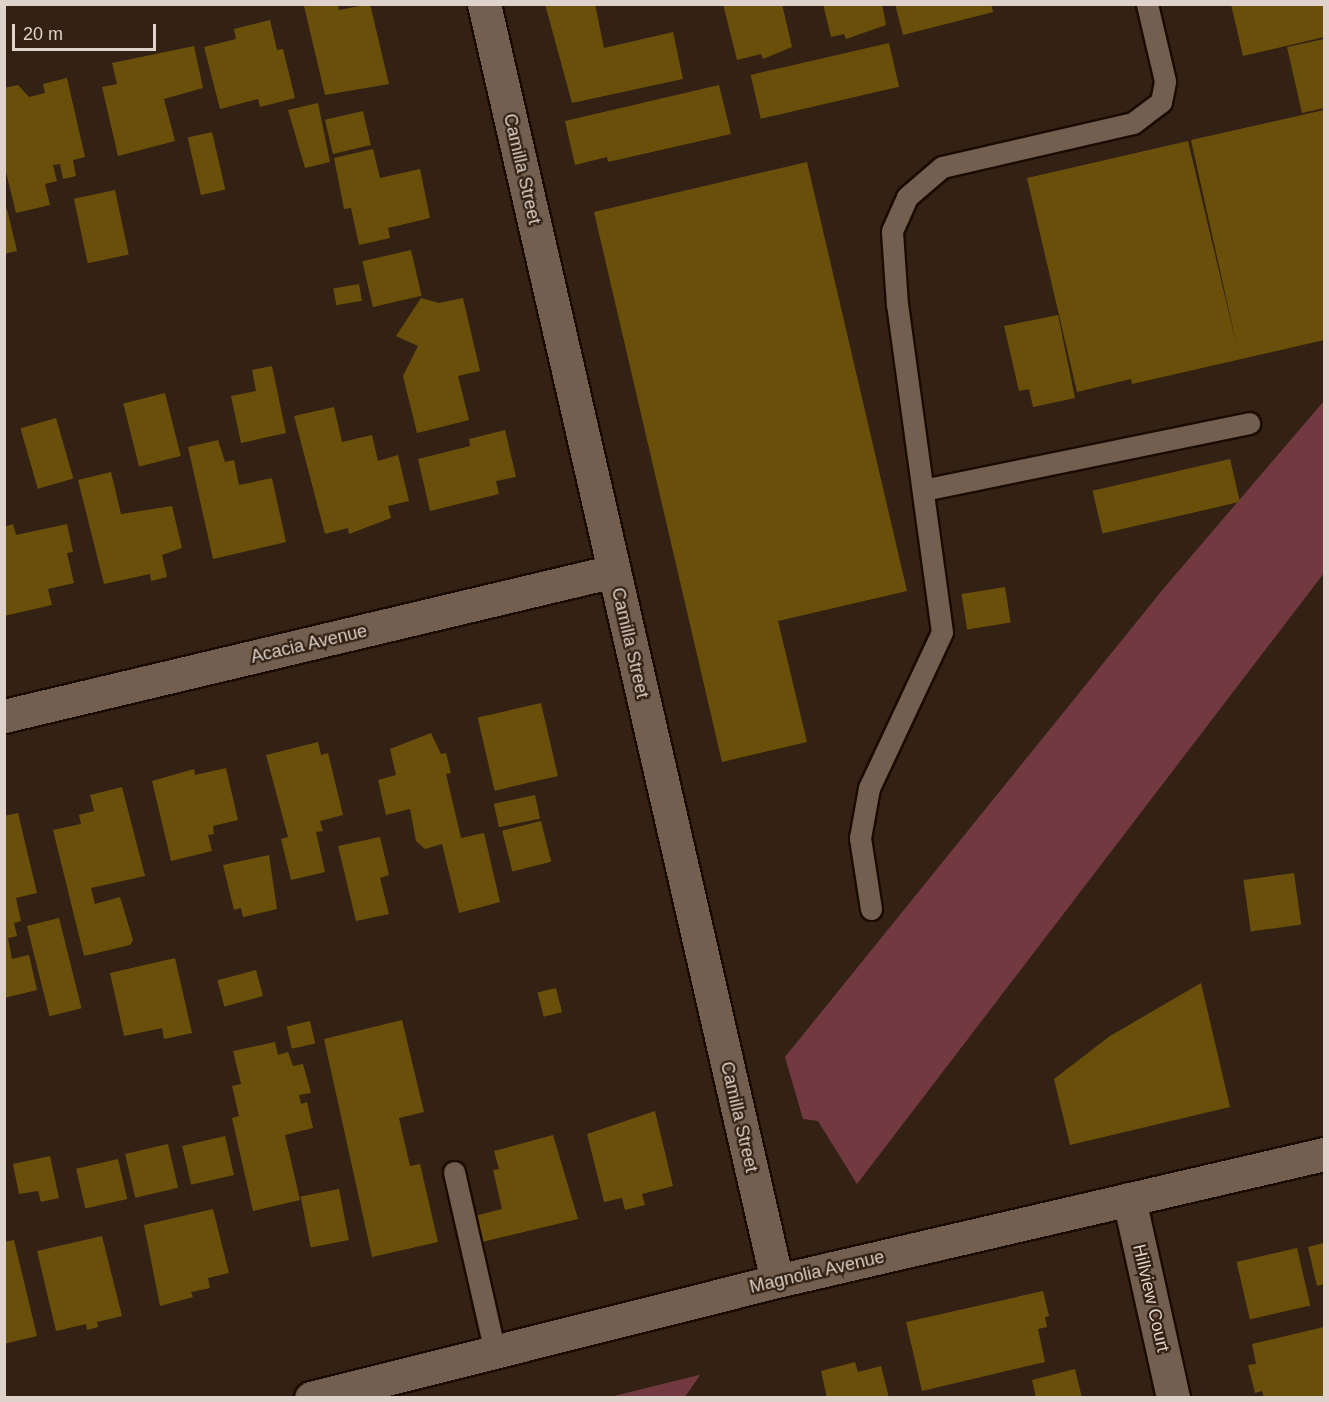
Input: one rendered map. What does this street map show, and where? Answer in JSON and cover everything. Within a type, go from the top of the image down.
[{"type":"street","name":"Camilla Street","points":[[484,4],[777,1281]]},
{"type":"street","name":"Acacia Avenue","points":[[4,716],[614,571]]},
{"type":"street","name":"Magnolia Avenue","points":[[310,1398],[777,1281],[1324,1154]]},
{"type":"street","name":"Hillview Court","points":[[1129,1199],[1173,1398]]},
{"type":"lane","points":[[871,909],[860,838],[869,788],[942,633],[891,231],[907,196],[942,167],[1133,123],[1161,102],[1165,81],[1147,4]]},
{"type":"lane","points":[[923,490],[1249,423]]},
{"type":"lane","points":[[454,1172],[495,1353]]},
{"type":"shaded area","points":[[1324,401],[1324,573],[857,1184],[818,1121],[803,1119],[785,1057],[1164,588]]},
{"type":"shaded area","points":[[699,1375],[685,1397],[610,1397]]},
{"type":"building","points":[[338,4],[339,10],[370,4],[389,84],[325,95],[304,6]]},
{"type":"building","points":[[545,4],[595,4],[604,48],[673,32],[683,79],[572,103]]},
{"type":"building","points":[[723,4],[782,4],[792,47],[763,59],[761,54],[737,60]]},
{"type":"building","points":[[823,4],[882,4],[886,25],[846,39],[844,34],[831,37]]},
{"type":"building","points":[[895,4],[991,4],[993,12],[903,35]]},
{"type":"building","points":[[1231,4],[1324,4],[1324,37],[1243,56]]},
{"type":"building","points":[[270,20],[277,50],[283,49],[295,98],[260,107],[258,99],[220,109],[204,47],[236,39],[234,29]]},
{"type":"building","points":[[1324,39],[1324,108],[1302,113],[1287,47]]},
{"type":"building","points":[[889,43],[899,87],[761,119],[751,75]]},
{"type":"building","points":[[194,46],[203,88],[164,99],[175,141],[118,156],[102,87],[117,84],[112,63]]},
{"type":"building","points":[[67,78],[85,157],[73,160],[76,176],[63,179],[60,164],[53,165],[57,181],[45,184],[50,205],[16,213],[4,164],[4,88],[18,85],[29,97],[45,93],[43,84]]},
{"type":"building","points":[[719,85],[731,134],[608,162],[607,157],[575,165],[565,121]]},
{"type":"building","points":[[318,103],[330,162],[305,168],[288,110]]},
{"type":"building","points":[[1324,110],[1324,340],[1132,384],[1131,379],[1077,392],[1027,178],[1188,141],[1238,351],[1191,140]]},
{"type":"building","points":[[363,111],[371,145],[333,154],[325,120]]},
{"type":"building","points":[[212,132],[225,189],[201,195],[188,138]]},
{"type":"building","points":[[373,149],[380,178],[420,169],[430,218],[388,228],[390,238],[359,245],[351,208],[344,209],[334,158]]},
{"type":"building","points":[[807,162],[907,591],[778,621],[807,742],[722,762],[594,212]]},
{"type":"building","points":[[115,190],[129,255],[88,263],[74,199]]},
{"type":"building","points":[[7,209],[17,251],[4,254],[4,210]]},
{"type":"building","points":[[411,250],[422,296],[373,307],[362,261]]},
{"type":"building","points":[[359,284],[362,301],[336,305],[333,289]]},
{"type":"building","points":[[421,298],[439,303],[463,298],[480,371],[458,376],[469,420],[417,433],[403,376],[418,346],[396,336]]},
{"type":"building","points":[[1058,315],[1075,398],[1033,407],[1029,389],[1019,391],[1004,326]]},
{"type":"building","points":[[272,366],[286,433],[241,443],[231,396],[256,391],[252,370]]},
{"type":"building","points":[[165,393],[181,456],[139,466],[123,403]]},
{"type":"building","points":[[334,407],[342,442],[372,435],[378,461],[398,455],[409,501],[388,506],[391,518],[349,534],[348,528],[325,534],[294,416]]},
{"type":"building","points":[[56,418],[73,479],[38,489],[20,428]]},
{"type":"building","points":[[505,430],[516,477],[496,481],[499,494],[430,511],[418,459],[470,446],[469,439]]},
{"type":"building","points":[[218,440],[225,462],[234,460],[239,485],[272,478],[286,542],[213,559],[188,447]]},
{"type":"building","points":[[1230,459],[1240,502],[1103,534],[1093,491]]},
{"type":"building","points":[[111,472],[121,514],[172,506],[182,548],[162,555],[167,577],[151,581],[150,574],[104,584],[78,480]]},
{"type":"building","points":[[13,524],[16,535],[67,524],[73,552],[67,553],[74,583],[48,589],[52,605],[4,616],[4,527]]},
{"type":"building","points":[[1005,587],[1011,623],[967,629],[962,594]]},
{"type":"building","points":[[541,703],[558,776],[495,791],[478,718]]},
{"type":"building","points":[[431,733],[441,754],[446,753],[451,773],[446,774],[461,838],[484,833],[500,902],[459,913],[442,844],[425,849],[416,841],[410,809],[386,815],[378,780],[396,775],[390,749]]},
{"type":"building","points":[[318,742],[321,755],[328,753],[343,815],[320,821],[323,831],[316,832],[325,872],[291,880],[281,839],[288,837],[266,755]]},
{"type":"building","points":[[226,768],[238,820],[213,826],[214,834],[208,835],[212,851],[171,861],[152,781],[194,769],[195,775]]},
{"type":"building","points":[[122,787],[145,876],[91,888],[95,904],[120,897],[133,940],[130,945],[84,956],[53,830],[81,824],[79,815],[94,811],[90,795]]},
{"type":"building","points":[[535,795],[540,818],[499,827],[494,804]]},
{"type":"building","points":[[18,813],[37,893],[16,898],[21,921],[14,923],[17,936],[8,938],[12,959],[29,955],[37,990],[4,998],[4,816]]},
{"type":"building","points":[[541,821],[551,862],[512,871],[502,831]]},
{"type":"building","points":[[380,837],[389,875],[380,878],[389,914],[356,921],[338,846]]},
{"type":"building","points":[[269,855],[277,909],[243,917],[241,908],[234,910],[223,865]]},
{"type":"building","points":[[1294,873],[1301,924],[1251,932],[1243,880]]},
{"type":"building","points":[[59,918],[81,1008],[49,1016],[27,926]]},
{"type":"building","points":[[175,958],[192,1033],[164,1039],[162,1028],[124,1036],[110,973]]},
{"type":"building","points":[[256,970],[263,996],[224,1006],[217,980]]},
{"type":"building","points":[[1201,983],[1230,1107],[1070,1145],[1054,1079],[1110,1036]]},
{"type":"building","points":[[556,988],[562,1012],[544,1017],[538,993]]},
{"type":"building","points":[[402,1020],[424,1112],[399,1118],[410,1166],[420,1164],[438,1242],[372,1257],[324,1039]]},
{"type":"building","points":[[310,1021],[315,1043],[292,1049],[287,1026]]},
{"type":"building","points":[[275,1042],[278,1055],[288,1052],[293,1066],[303,1064],[311,1093],[299,1095],[301,1104],[307,1102],[313,1128],[285,1135],[300,1200],[253,1211],[232,1118],[239,1116],[232,1086],[241,1084],[233,1051]]},
{"type":"building","points":[[655,1111],[673,1186],[642,1194],[645,1205],[625,1210],[622,1198],[604,1202],[587,1134]]},
{"type":"building","points":[[553,1135],[578,1219],[482,1242],[475,1216],[502,1209],[493,1170],[499,1169],[494,1151]]},
{"type":"building","points":[[225,1136],[234,1175],[191,1185],[182,1146]]},
{"type":"building","points":[[168,1144],[178,1188],[135,1198],[125,1154]]},
{"type":"building","points":[[50,1156],[59,1198],[41,1202],[38,1191],[19,1194],[13,1164]]},
{"type":"building","points":[[118,1159],[127,1199],[85,1209],[76,1169]]},
{"type":"building","points":[[339,1189],[349,1240],[311,1247],[301,1196]]},
{"type":"building","points":[[213,1209],[229,1273],[208,1278],[210,1288],[191,1292],[193,1297],[160,1306],[144,1225]]},
{"type":"building","points":[[102,1236],[122,1316],[97,1322],[98,1327],[87,1330],[86,1324],[56,1331],[37,1251]]},
{"type":"building","points":[[14,1240],[37,1336],[4,1344],[4,1242]]},
{"type":"building","points":[[1324,1243],[1324,1284],[1317,1286],[1308,1247]]},
{"type":"building","points":[[1297,1248],[1310,1305],[1250,1319],[1237,1262]]},
{"type":"building","points":[[1043,1291],[1049,1316],[1045,1317],[1047,1327],[1038,1329],[1045,1362],[922,1391],[906,1322]]},
{"type":"building","points":[[1324,1327],[1324,1396],[1264,1398],[1262,1391],[1255,1393],[1248,1365],[1256,1364],[1252,1344]]},
{"type":"building","points":[[855,1362],[858,1372],[881,1366],[889,1398],[827,1398],[821,1371]]},
{"type":"building","points":[[1075,1369],[1082,1398],[1036,1398],[1032,1380]]}]
